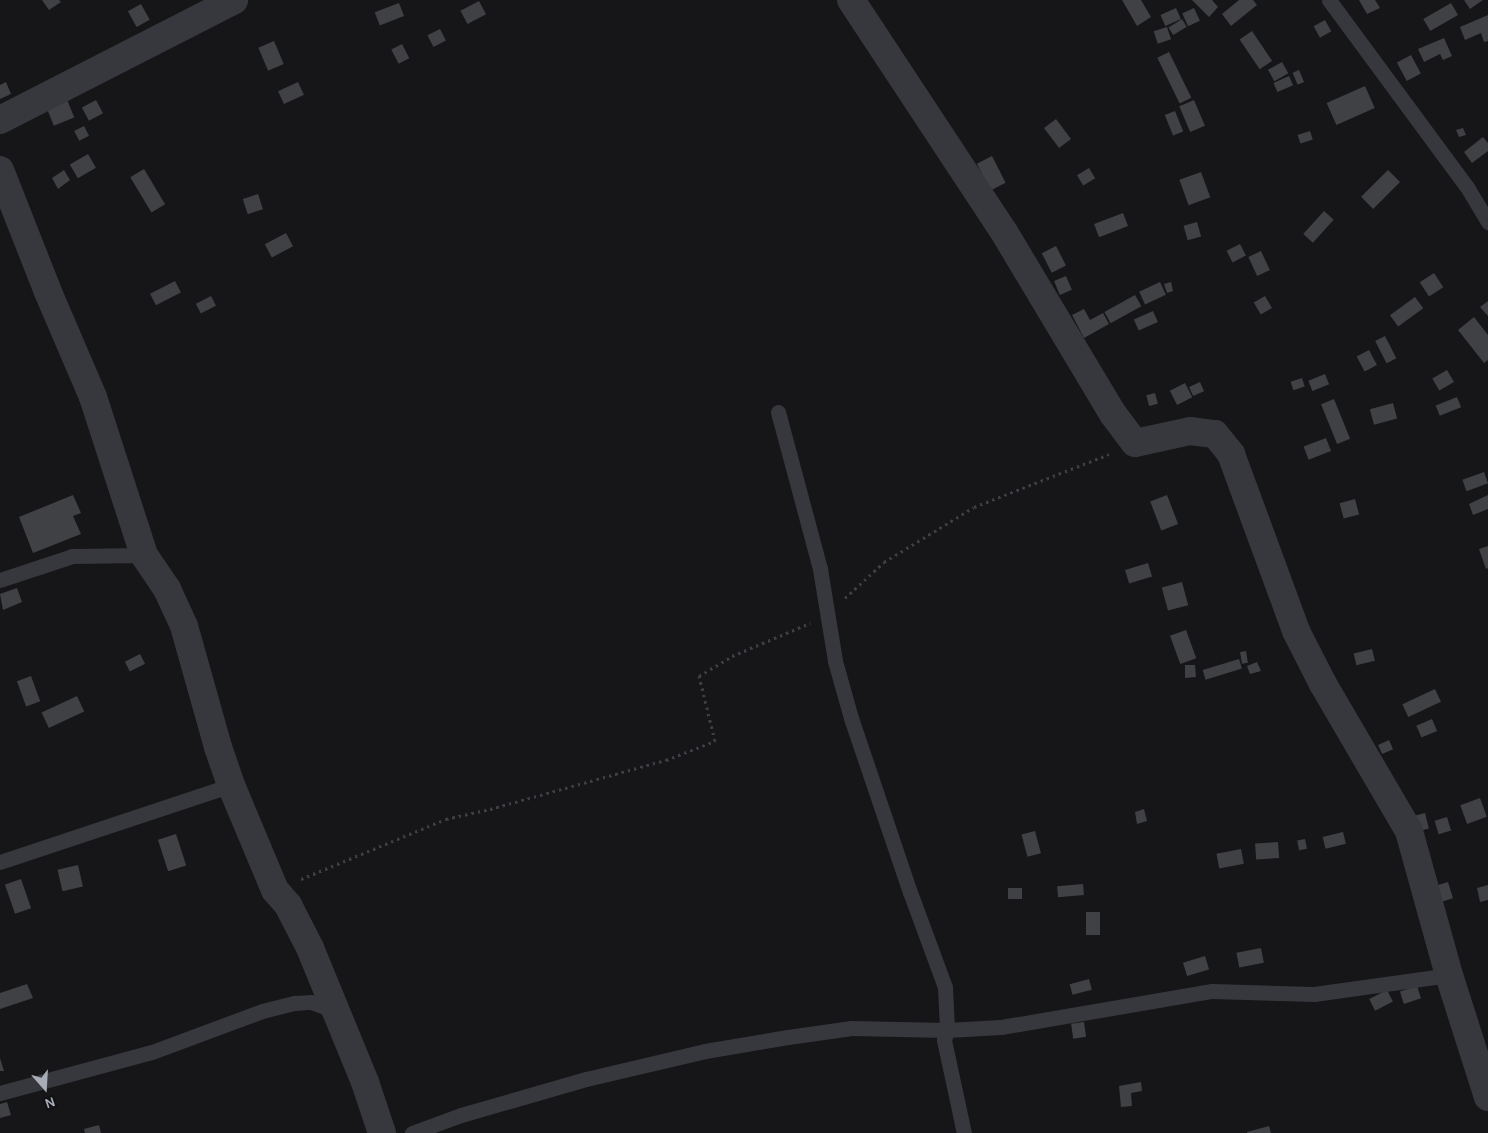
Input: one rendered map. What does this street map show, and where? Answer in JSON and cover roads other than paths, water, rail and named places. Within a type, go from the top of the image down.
[{"type":"street","points":[[0,120],[234,0]]},
{"type":"street","points":[[851,0],[1004,232],[1113,414],[1135,443],[1190,432],[1215,434],[1231,454],[1296,631],[1323,684],[1408,831],[1449,975],[1488,1097]]},
{"type":"street","points":[[0,170],[48,292],[93,397],[144,555],[167,589],[184,626],[218,747],[231,785],[275,890],[288,905],[310,948],[365,1082],[382,1133]]},
{"type":"lane","points":[[1328,0],[1467,188],[1488,222]]},
{"type":"lane","points":[[778,412],[820,569],[826,616],[835,661],[851,718],[910,892],[945,987],[947,1030],[944,1040],[964,1133]]},
{"type":"lane","points":[[0,580],[72,556],[144,555]]},
{"type":"lane","points":[[0,862],[231,785]]},
{"type":"lane","points":[[412,1133],[461,1115],[586,1079],[705,1052],[851,1028],[947,1030],[1001,1027],[1212,991],[1314,994],[1449,975]]},
{"type":"lane","points":[[0,1093],[152,1052],[262,1011],[295,1003],[311,1002],[336,1011]]}]
